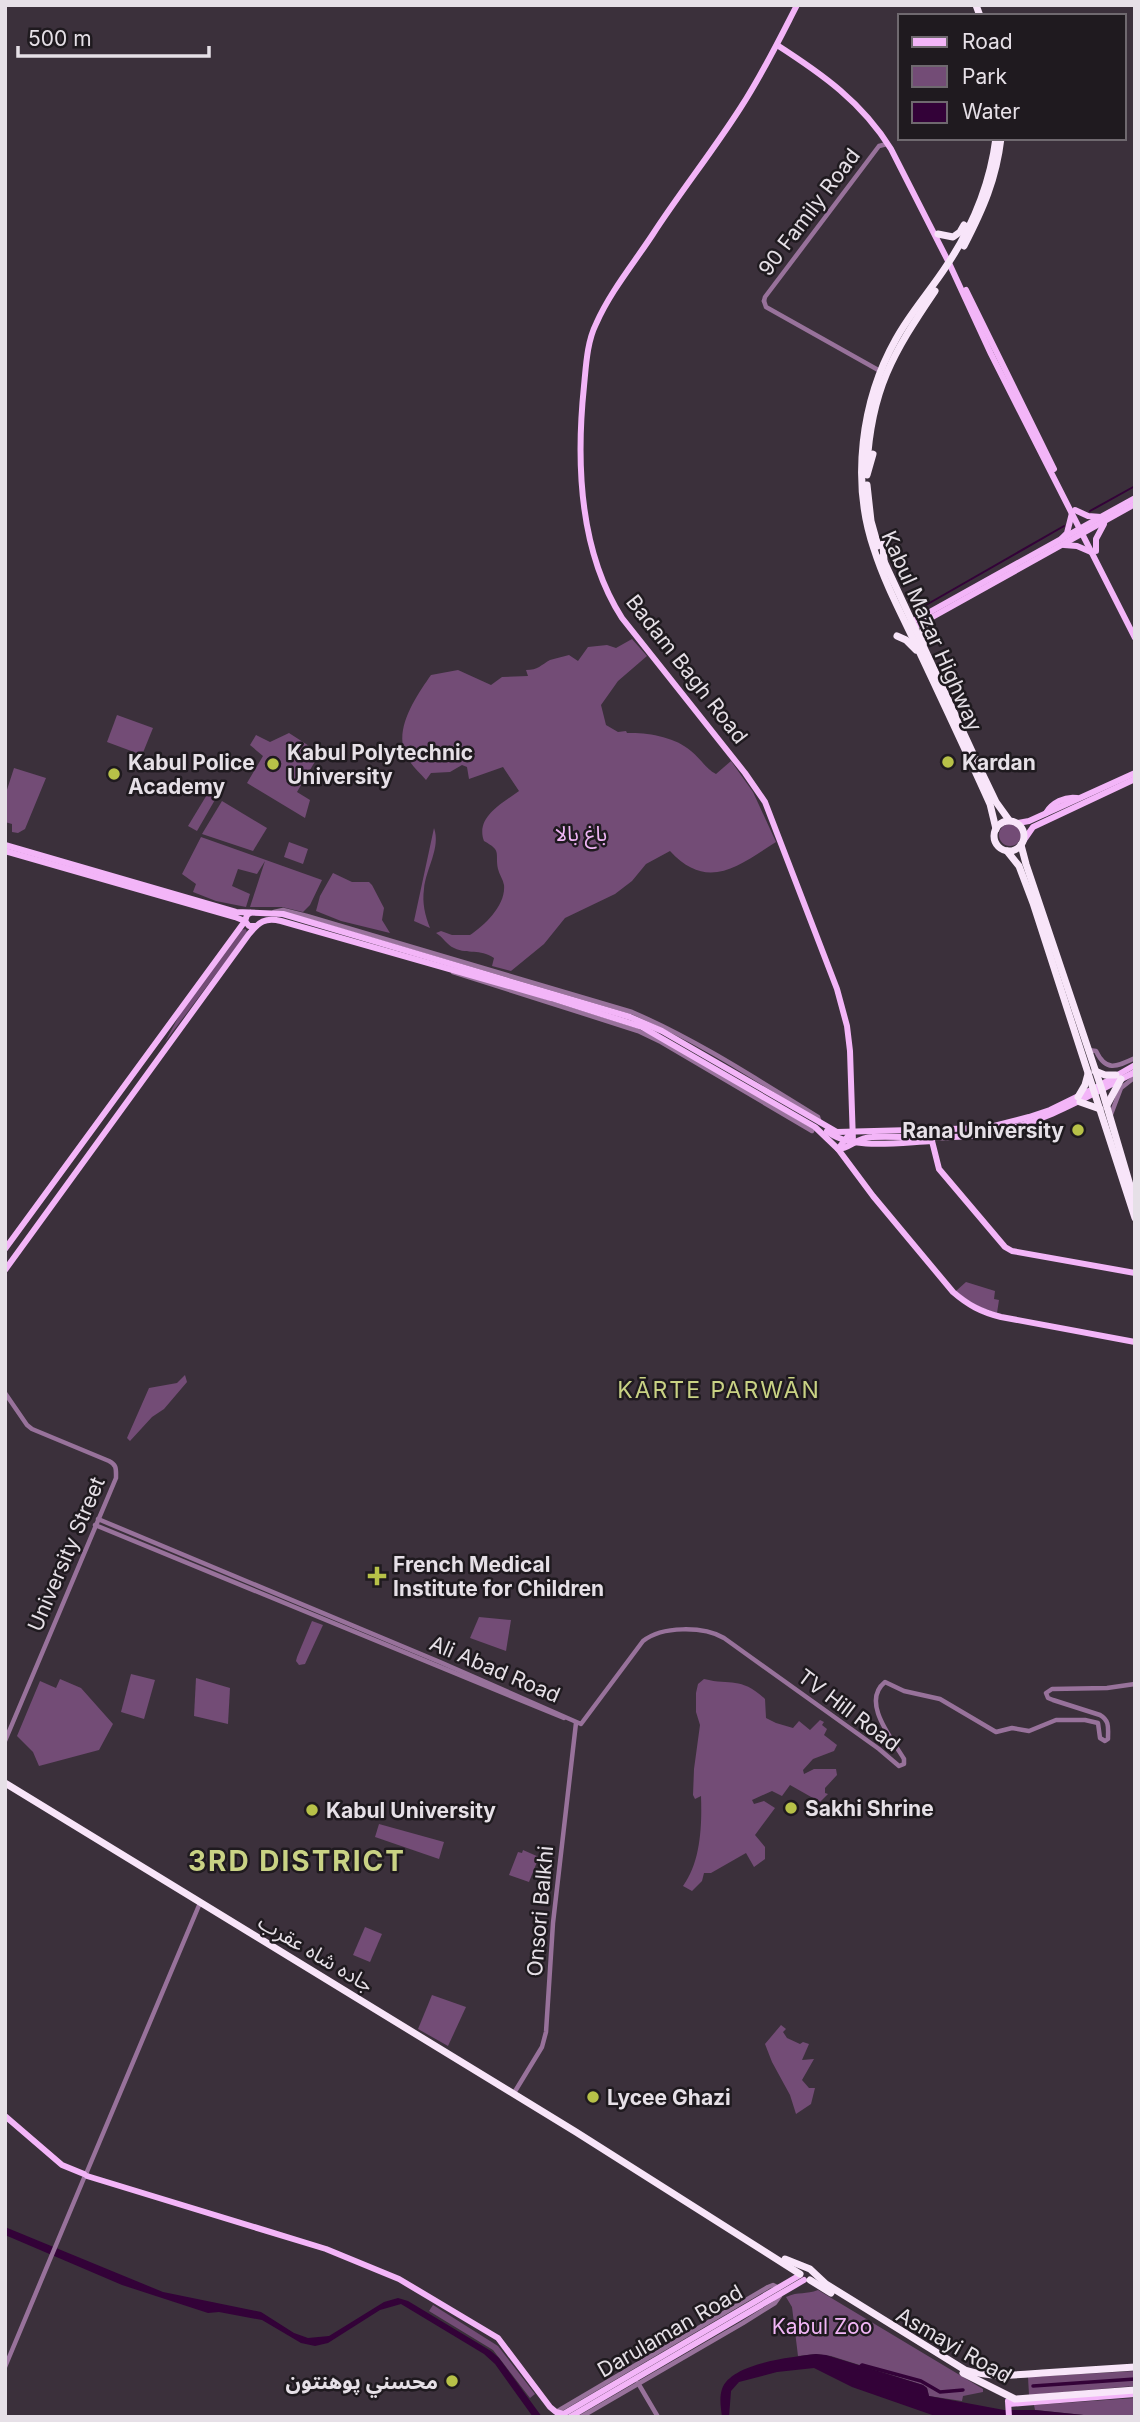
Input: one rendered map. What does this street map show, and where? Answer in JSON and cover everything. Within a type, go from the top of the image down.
[{"type":"highway","name":"Kabul Mazar Highway","points":[[996,829],[990,804],[924,654],[873,549],[863,497],[864,433],[880,371],[898,330],[951,264],[989,181],[998,140]]},
{"type":"highway","name":"Kabul Mazar Highway","points":[[911,626],[884,562],[872,522],[867,475],[871,427],[885,374],[898,346],[951,264],[986,202],[995,177],[998,140]]},
{"type":"highway","points":[[938,234],[948,238],[957,235],[976,212]]},
{"type":"highway","points":[[867,475],[873,454]]},
{"type":"highway","points":[[883,544],[884,562]]},
{"type":"highway","points":[[924,654],[923,631],[930,618]]},
{"type":"highway","points":[[897,636],[924,654]]},
{"type":"highway","name":"Kabul Mazar Highway","points":[[924,654],[992,793],[1009,820]]},
{"type":"highway","points":[[1135,1202],[1110,1118],[1103,1108],[1079,1099],[1091,1072],[1088,1050],[1026,864],[1024,834],[1018,823],[1004,821],[996,829],[995,839],[997,845],[1007,850],[1019,866],[1033,903],[1091,1072],[1103,1108],[1135,1218]]},
{"type":"highway","points":[[1007,850],[1023,843]]},
{"type":"highway","points":[[1091,1072],[1119,1077],[1103,1108]]},
{"type":"highway","name":"جاده شاه عقرب","points":[[5,1783],[722,2223]]},
{"type":"highway","points":[[722,2223],[806,2275]]},
{"type":"highway","points":[[722,2223],[806,2275]]},
{"type":"highway","name":"Asmayi Road","points":[[806,2275],[965,2370],[982,2375],[1135,2367]]},
{"type":"highway","name":"Asmayi Road","points":[[806,2275],[1007,2404],[1020,2399],[1135,2392]]},
{"type":"highway","points":[[1007,2404],[998,2385],[999,2381],[1010,2375]]},
{"type":"main road","name":"Badam Bagh Road","points":[[797,5],[740,108],[595,324],[587,361],[581,421],[581,474],[587,522],[608,595],[622,618],[739,765],[765,802],[837,989],[844,1014],[850,1051],[853,1143]]},
{"type":"main road","points":[[778,43],[852,96],[871,116],[938,234],[1043,458],[1084,530],[1135,638]]},
{"type":"main road","points":[[887,144],[951,264]]},
{"type":"main road","points":[[911,626],[930,618],[1105,518],[1135,498]]},
{"type":"main road","points":[[1073,511],[1105,518],[1135,504]]},
{"type":"main road","points":[[911,626],[1061,543],[1067,533],[1073,511]]},
{"type":"main road","points":[[1095,552],[1096,539],[1105,518]]},
{"type":"main road","points":[[1061,543],[1077,545],[1095,552]]},
{"type":"main road","points":[[1080,802],[1135,773]]},
{"type":"main road","points":[[1018,823],[1048,816],[1135,779]]},
{"type":"main road","points":[[1023,843],[1033,827],[1048,816],[1050,806],[1070,797],[1080,802]]},
{"type":"main road","points":[[5,845],[236,912],[283,914],[469,966],[622,1020],[663,1038],[815,1127],[838,1149],[873,1196],[953,1292],[966,1303],[983,1313],[1135,1342]]},
{"type":"main road","points":[[5,851],[245,921],[249,926],[269,919],[281,921],[649,1025],[837,1132],[986,1128],[1029,1117],[1079,1099]]},
{"type":"main road","points":[[5,1249],[247,915],[252,913]]},
{"type":"main road","points":[[5,1270],[257,924],[258,916],[252,913]]},
{"type":"main road","points":[[155,1042],[165,1050]]},
{"type":"main road","points":[[838,1149],[842,1150],[863,1137],[984,1134],[1043,1118],[1097,1090],[1135,1065]]},
{"type":"main road","points":[[1119,1077],[1135,1072]]},
{"type":"main road","points":[[822,1125],[831,1135],[853,1143],[932,1141],[939,1169],[1005,1247],[1012,1251],[1135,1273]]},
{"type":"main road","points":[[838,1149],[852,1132]]},
{"type":"main road","points":[[5,2119],[60,2167],[208,2216],[326,2249],[396,2277],[496,2341],[546,2407],[548,2417]]},
{"type":"main road","name":"Darulaman Road","points":[[568,2414],[806,2275]]},
{"type":"main road","points":[[436,2302],[498,2338],[568,2414]]},
{"type":"street","name":"90 Family Road","points":[[880,371],[766,307],[764,301],[765,296],[879,146],[887,144]]},
{"type":"street","points":[[469,966],[652,1021],[818,1116],[822,1125]]},
{"type":"street","points":[[450,969],[456,974],[645,1034],[812,1131]]},
{"type":"street","points":[[1088,1050],[1096,1051],[1101,1061],[1110,1066],[1117,1066],[1135,1058]]},
{"type":"street","points":[[1110,1118],[1121,1088],[1135,1077]]},
{"type":"street","name":"University Street","points":[[5,1393],[32,1429],[116,1466],[116,1478],[5,1741]]},
{"type":"street","name":"Ali Abad Road","points":[[96,1522],[561,1714],[579,1724]]},
{"type":"street","name":"TV Hill Road","points":[[579,1724],[643,1641],[653,1634],[684,1630],[712,1633],[724,1638],[744,1652],[746,1657],[793,1691],[800,1692],[899,1766],[904,1764],[904,1759],[884,1730],[879,1717],[876,1698],[879,1688],[885,1682],[904,1691],[940,1699],[996,1732],[1012,1728],[1024,1732],[1056,1720],[1085,1720],[1098,1723],[1100,1738],[1105,1741],[1108,1739],[1106,1719],[1048,1698],[1046,1693],[1052,1689],[1135,1684]]},
{"type":"street","name":"Onsori Balkhi","points":[[513,2094],[542,2047],[546,2032],[554,1923],[579,1724]]},
{"type":"street","points":[[5,2367],[200,1902]]},
{"type":"street","points":[[568,2414],[639,2383],[775,2303],[780,2289]]},
{"type":"street","points":[[568,2414],[780,2289]]},
{"type":"street","points":[[639,2383],[658,2417]]},
{"type":"green space","name":"باغ بالا","points":[[632,639],[647,656],[618,681],[601,705],[606,725],[618,732],[643,733],[677,742],[716,774],[731,761],[753,792],[776,842],[723,871],[697,870],[670,851],[646,864],[632,881],[615,894],[565,918],[544,944],[511,971],[492,966],[494,958],[489,955],[452,947],[436,933],[441,931],[452,935],[470,935],[488,920],[502,900],[504,885],[498,869],[497,852],[484,841],[483,825],[492,811],[519,791],[503,767],[469,779],[467,767],[462,765],[450,772],[431,773],[426,780],[410,762],[403,745],[402,734],[414,702],[431,675],[458,670],[491,685],[502,677],[528,676],[526,670],[552,659],[569,655],[578,661],[588,647],[607,645],[616,648]]},
{"type":"green space","points":[[117,715],[153,728],[142,755],[107,742]]},
{"type":"green space","points":[[289,733],[320,753],[297,792],[310,800],[305,818],[247,783],[263,756],[250,745],[256,735],[270,742]]},
{"type":"green space","points":[[14,768],[46,778],[25,829],[18,833],[12,832],[12,824],[5,822],[5,796]]},
{"type":"green space","points":[[208,793],[216,798],[197,831],[188,826]]},
{"type":"green space","points":[[222,801],[267,828],[253,851],[202,834]]},
{"type":"green space","points":[[1010,824],[1018,827],[1021,835],[1018,843],[1010,846],[1002,843],[999,835],[1002,827]]},
{"type":"green space","points":[[434,828],[436,843],[423,894],[430,928],[414,921]]},
{"type":"green space","points":[[201,837],[322,880],[310,905],[303,912],[282,907],[250,907],[265,861],[257,874],[238,869],[232,886],[250,894],[246,907],[216,901],[193,892],[196,884],[182,874]]},
{"type":"green space","points":[[289,842],[308,849],[303,864],[284,857]]},
{"type":"green space","points":[[333,873],[352,882],[369,882],[372,885],[384,908],[382,920],[390,933],[341,921],[316,911],[320,896]]},
{"type":"green space","points":[[246,929],[247,933],[165,1042],[180,1014],[241,930]]},
{"type":"green space","points":[[966,1282],[995,1291],[994,1299],[999,1300],[997,1313],[975,1304],[956,1291]]},
{"type":"green space","points":[[185,1375],[187,1382],[164,1409],[152,1417],[130,1441],[127,1438],[149,1388],[177,1383]]},
{"type":"green space","points":[[479,1617],[511,1620],[506,1651],[470,1638]]},
{"type":"green space","points":[[312,1621],[323,1625],[305,1664],[299,1665],[297,1657]]},
{"type":"green space","points":[[131,1674],[155,1680],[144,1719],[121,1712]]},
{"type":"green space","points":[[196,1678],[230,1688],[228,1724],[194,1716]]},
{"type":"green space","points":[[60,1679],[81,1688],[113,1724],[99,1750],[39,1766],[33,1752],[17,1736],[40,1681],[56,1688]]},
{"type":"green space","points":[[704,1679],[749,1687],[765,1699],[766,1718],[776,1723],[793,1728],[799,1721],[810,1730],[820,1720],[824,1722],[822,1725],[827,1729],[824,1735],[837,1745],[834,1751],[813,1759],[803,1770],[804,1774],[814,1769],[836,1769],[837,1775],[825,1788],[825,1793],[828,1794],[820,1802],[790,1785],[782,1796],[772,1791],[752,1800],[754,1804],[764,1801],[775,1808],[755,1835],[765,1847],[765,1859],[754,1867],[746,1853],[711,1873],[704,1873],[702,1881],[692,1891],[683,1886],[694,1865],[700,1831],[701,1796],[695,1799],[693,1795],[700,1725],[696,1712],[696,1693],[698,1684]]},
{"type":"green space","points":[[379,1824],[444,1842],[439,1859],[375,1837]]},
{"type":"green space","points":[[523,1850],[539,1857],[529,1882],[509,1875],[518,1852],[522,1853]]},
{"type":"green space","points":[[365,1927],[382,1934],[370,1962],[353,1955]]},
{"type":"green space","points":[[432,1995],[466,2007],[448,2046],[418,2029]]},
{"type":"green space","points":[[781,2025],[786,2029],[783,2032],[787,2038],[800,2044],[809,2044],[802,2060],[814,2059],[802,2080],[809,2088],[815,2088],[811,2104],[796,2114],[790,2095],[765,2044]]},
{"type":"green space","name":"Kabul Zoo","points":[[818,2290],[983,2389],[983,2392],[963,2396],[962,2401],[929,2396],[923,2385],[831,2356],[798,2356],[792,2307],[786,2297]]},
{"type":"green space","points":[[433,2305],[498,2346],[535,2394],[530,2398],[493,2350],[429,2311]]},
{"type":"green space","points":[[1135,2371],[1135,2386],[1029,2395],[1028,2377]]},
{"type":"green space","points":[[1135,2398],[1135,2417],[1103,2417],[1035,2410],[1034,2405]]},
{"type":"water","points":[[5,2227],[163,2292],[261,2312],[294,2333],[308,2338],[329,2336],[384,2302],[398,2298],[408,2301],[491,2351],[542,2417],[533,2417],[495,2364],[484,2354],[401,2304],[380,2310],[328,2343],[315,2346],[301,2343],[262,2320],[219,2312],[208,2313],[122,2285],[5,2235]]},
{"type":"water","points":[[816,2354],[923,2385],[929,2396],[1004,2410],[1035,2410],[1103,2417],[938,2417],[852,2387],[814,2368],[777,2372],[739,2382],[731,2391],[729,2417],[722,2417],[722,2389],[737,2373],[763,2363]]},
{"type":"waterway","points":[[1090,511],[1135,486]]},
{"type":"waterway","points":[[919,609],[1064,526]]},
{"type":"waterway","points":[[859,2368],[862,2365],[921,2381],[940,2392],[963,2390]]},
{"type":"waterway","points":[[1033,2386],[1135,2379]]},
{"type":"place","name":"Kardan","points":[[948,762]]},
{"type":"place","name":"Kabul Polytechnic University","points":[[273,764]]},
{"type":"place","name":"Kabul Police Academy","points":[[114,774]]},
{"type":"place","name":"Rana University","points":[[1078,1130]]},
{"type":"place","name":"French Medical Institute for Children","points":[[377,1576]]},
{"type":"place","name":"Sakhi Shrine","points":[[791,1808]]},
{"type":"place","name":"Kabul University","points":[[312,1810]]},
{"type":"place","name":"Lycee Ghazi","points":[[593,2097]]},
{"type":"place","name":"محسني پوهنتون","points":[[452,2381]]},
{"type":"district","name":"KĀRTE PARWĀN","points":[[719,1390]]},
{"type":"district","name":"3RD DISTRICT","points":[[297,1861]]}]
